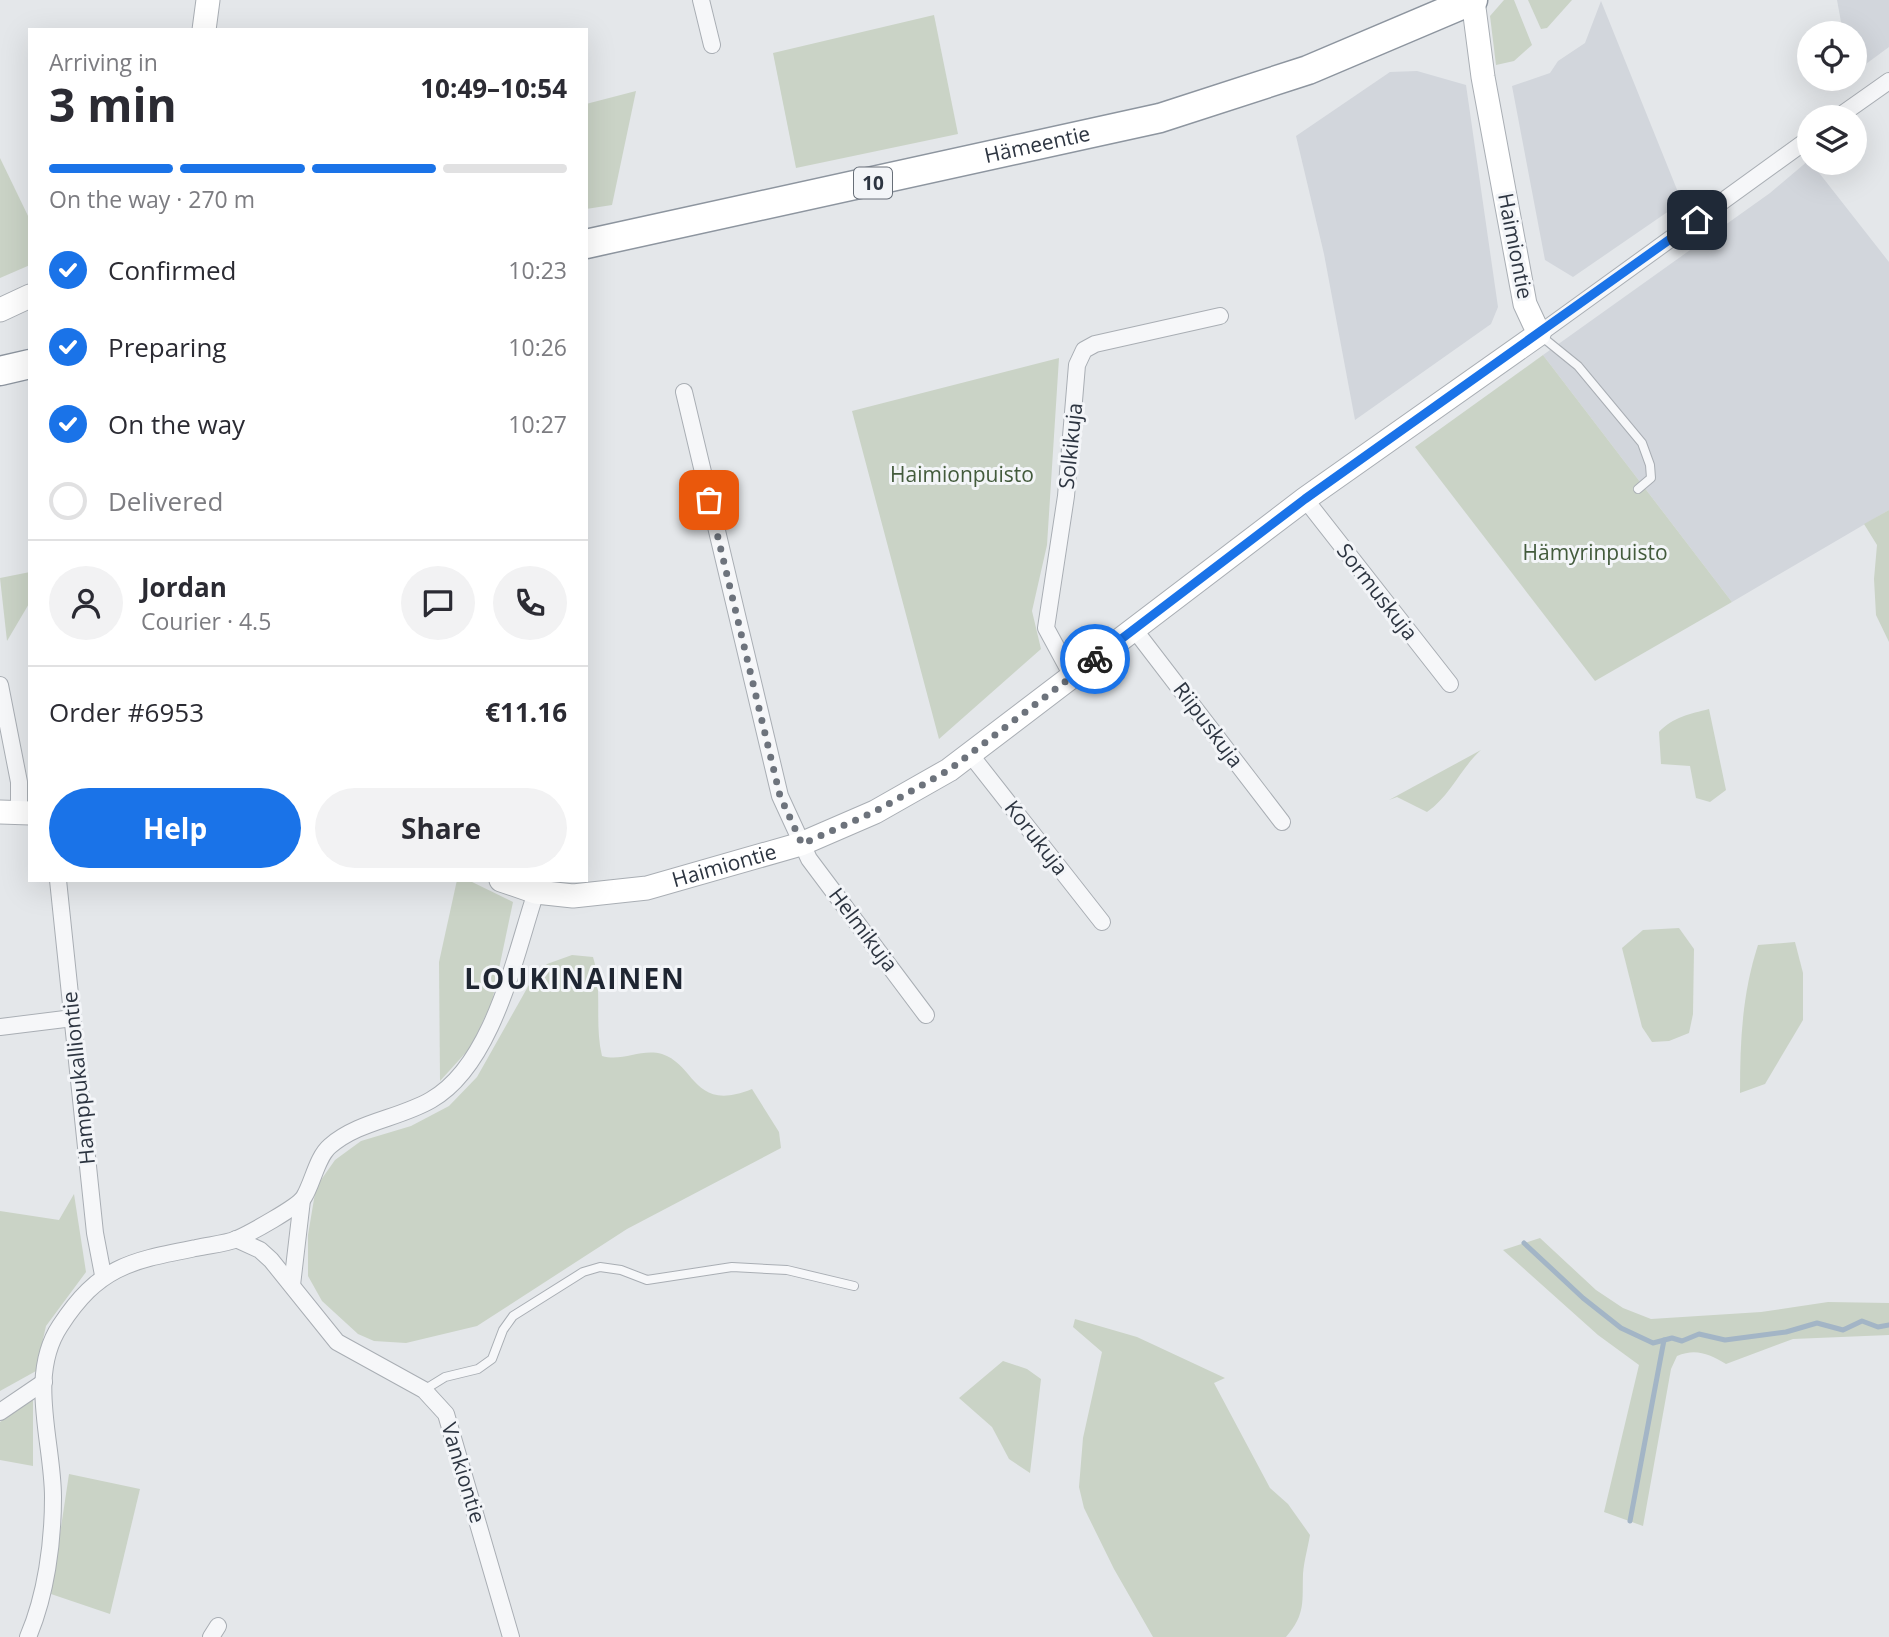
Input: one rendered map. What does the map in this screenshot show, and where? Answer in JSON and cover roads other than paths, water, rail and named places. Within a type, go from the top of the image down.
[{"type":"highway","name":"Hämeentie","points":[[588,244],[1160,118],[1308,70],[1473,0]]},
{"type":"highway","points":[[0,371],[28,364]]},
{"type":"street","points":[[204,28],[208,0]]},
{"type":"street","points":[[701,0],[712,45]]},
{"type":"street","name":"Haimiontie","points":[[507,882],[536,892],[573,896],[647,888],[802,844],[874,812],[949,770],[1305,499],[1539,334],[1525,304],[1483,77],[1473,0]]},
{"type":"street","points":[[1855,105],[1889,81]]},
{"type":"street","points":[[1539,334],[1797,147]]},
{"type":"street","points":[[0,310],[28,297]]},
{"type":"street","name":"Solkikuja","points":[[1072,676],[1046,628],[1066,496],[1077,365],[1084,350],[1095,344],[1220,316]]},
{"type":"street","name":"Helmikuja","points":[[684,392],[780,796],[802,844],[926,1015]]},
{"type":"street","name":"Sormuskuja","points":[[1305,499],[1450,684]]},
{"type":"street","name":"Riipuskuja","points":[[1134,629],[1282,822]]},
{"type":"street","points":[[0,685],[19,782],[16,812]]},
{"type":"street","name":"Korukuja","points":[[970,754],[1102,922]]},
{"type":"street","name":"Hamppukalliontie","points":[[58,882],[95,1233],[103,1275]]},
{"type":"street","points":[[292,1285],[302,1200],[327,1148],[350,1131],[419,1107],[435,1098],[471,1059],[493,1020],[536,892]]},
{"type":"street","points":[[0,1027],[73,1018]]},
{"type":"street","points":[[28,1637],[44,1580],[52,1531],[53,1494],[44,1382],[47,1354],[59,1327],[103,1275],[132,1261],[236,1239],[302,1200]]},
{"type":"street","name":"Vankiontie","points":[[236,1239],[260,1250],[337,1342],[424,1390],[446,1414],[511,1637]]},
{"type":"street","points":[[0,1412],[44,1382]]},
{"type":"lane","points":[[1539,334],[1578,366],[1642,443],[1650,465],[1651,478],[1638,489]]},
{"type":"lane","points":[[424,1390],[445,1377],[478,1369],[492,1359],[503,1330],[513,1316],[583,1272],[600,1268],[621,1270],[647,1280],[732,1267],[787,1270],[854,1286]]},
{"type":"waterway","points":[[1524,1243],[1583,1298],[1621,1328],[1653,1343],[1672,1338],[1682,1341],[1699,1334],[1725,1340],[1786,1332],[1817,1323],[1843,1330],[1862,1321],[1878,1327],[1889,1325]]},
{"type":"waterway","points":[[1630,1521],[1664,1340]]},
{"type":"district","name":"LOUKINAINEN","points":[[575,979]]},
{"type":"park label","name":"Haimionpuisto","points":[[962,475]]},
{"type":"park label","name":"Hämyrinpuisto","points":[[1595,553]]}]
